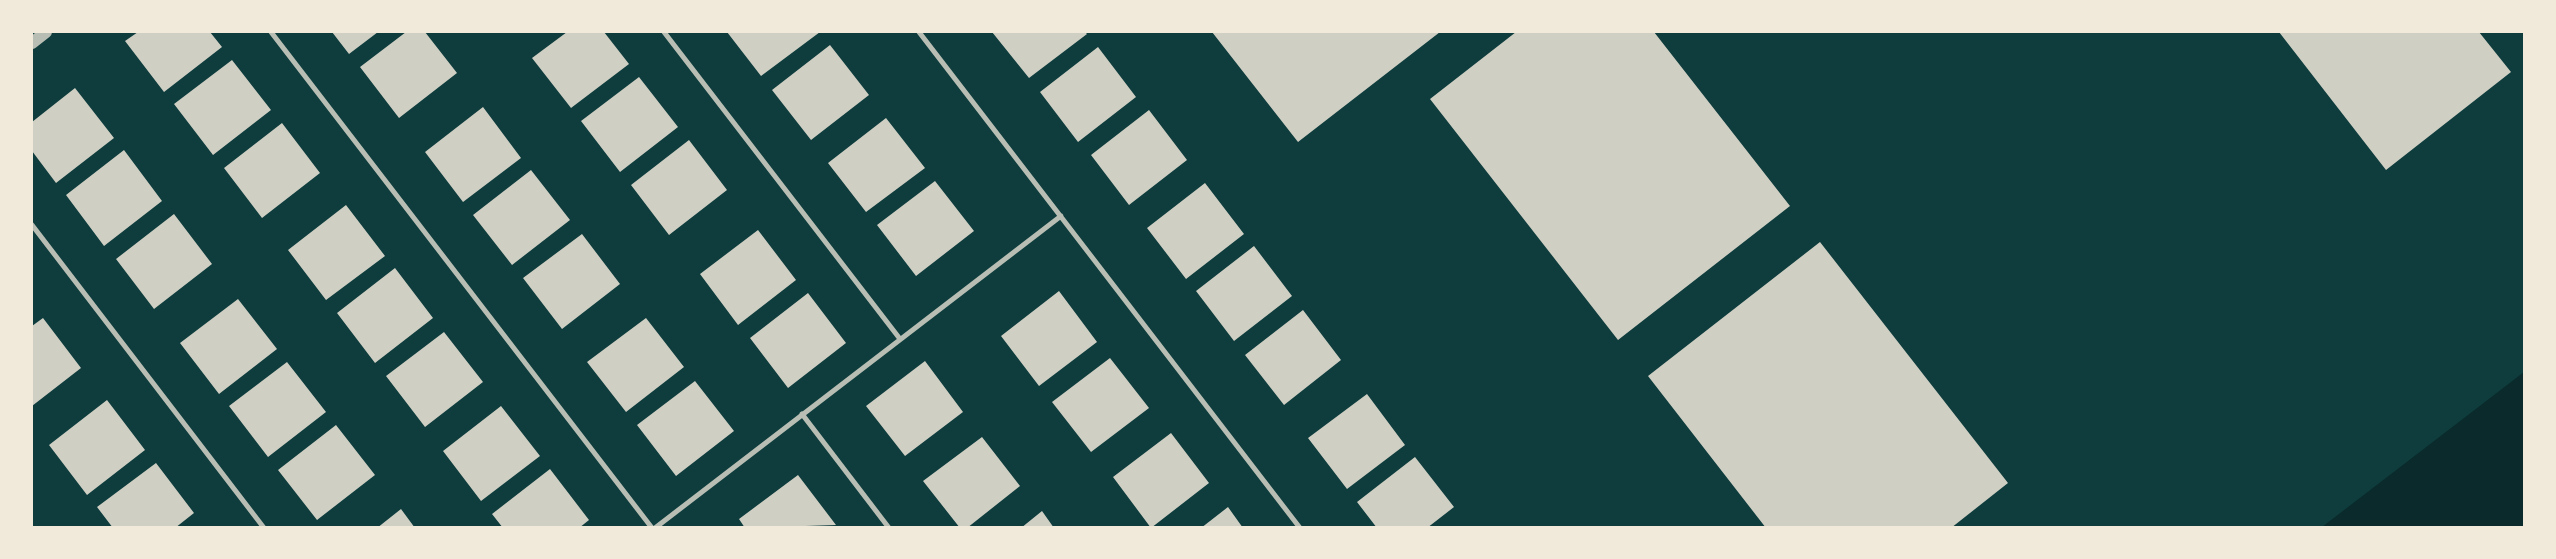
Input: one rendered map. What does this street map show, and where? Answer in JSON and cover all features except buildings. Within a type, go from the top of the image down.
[{"type":"street","points":[[32,43],[46,32]]},
{"type":"lane","points":[[271,32],[654,527],[1061,216]]},
{"type":"lane","points":[[664,32],[900,339]]},
{"type":"lane","points":[[919,32],[1300,527]]},
{"type":"lane","points":[[32,225],[264,527]]},
{"type":"lane","points":[[802,414],[889,527]]},
{"type":"water","points":[[2524,372],[2524,527],[2322,527]]}]
